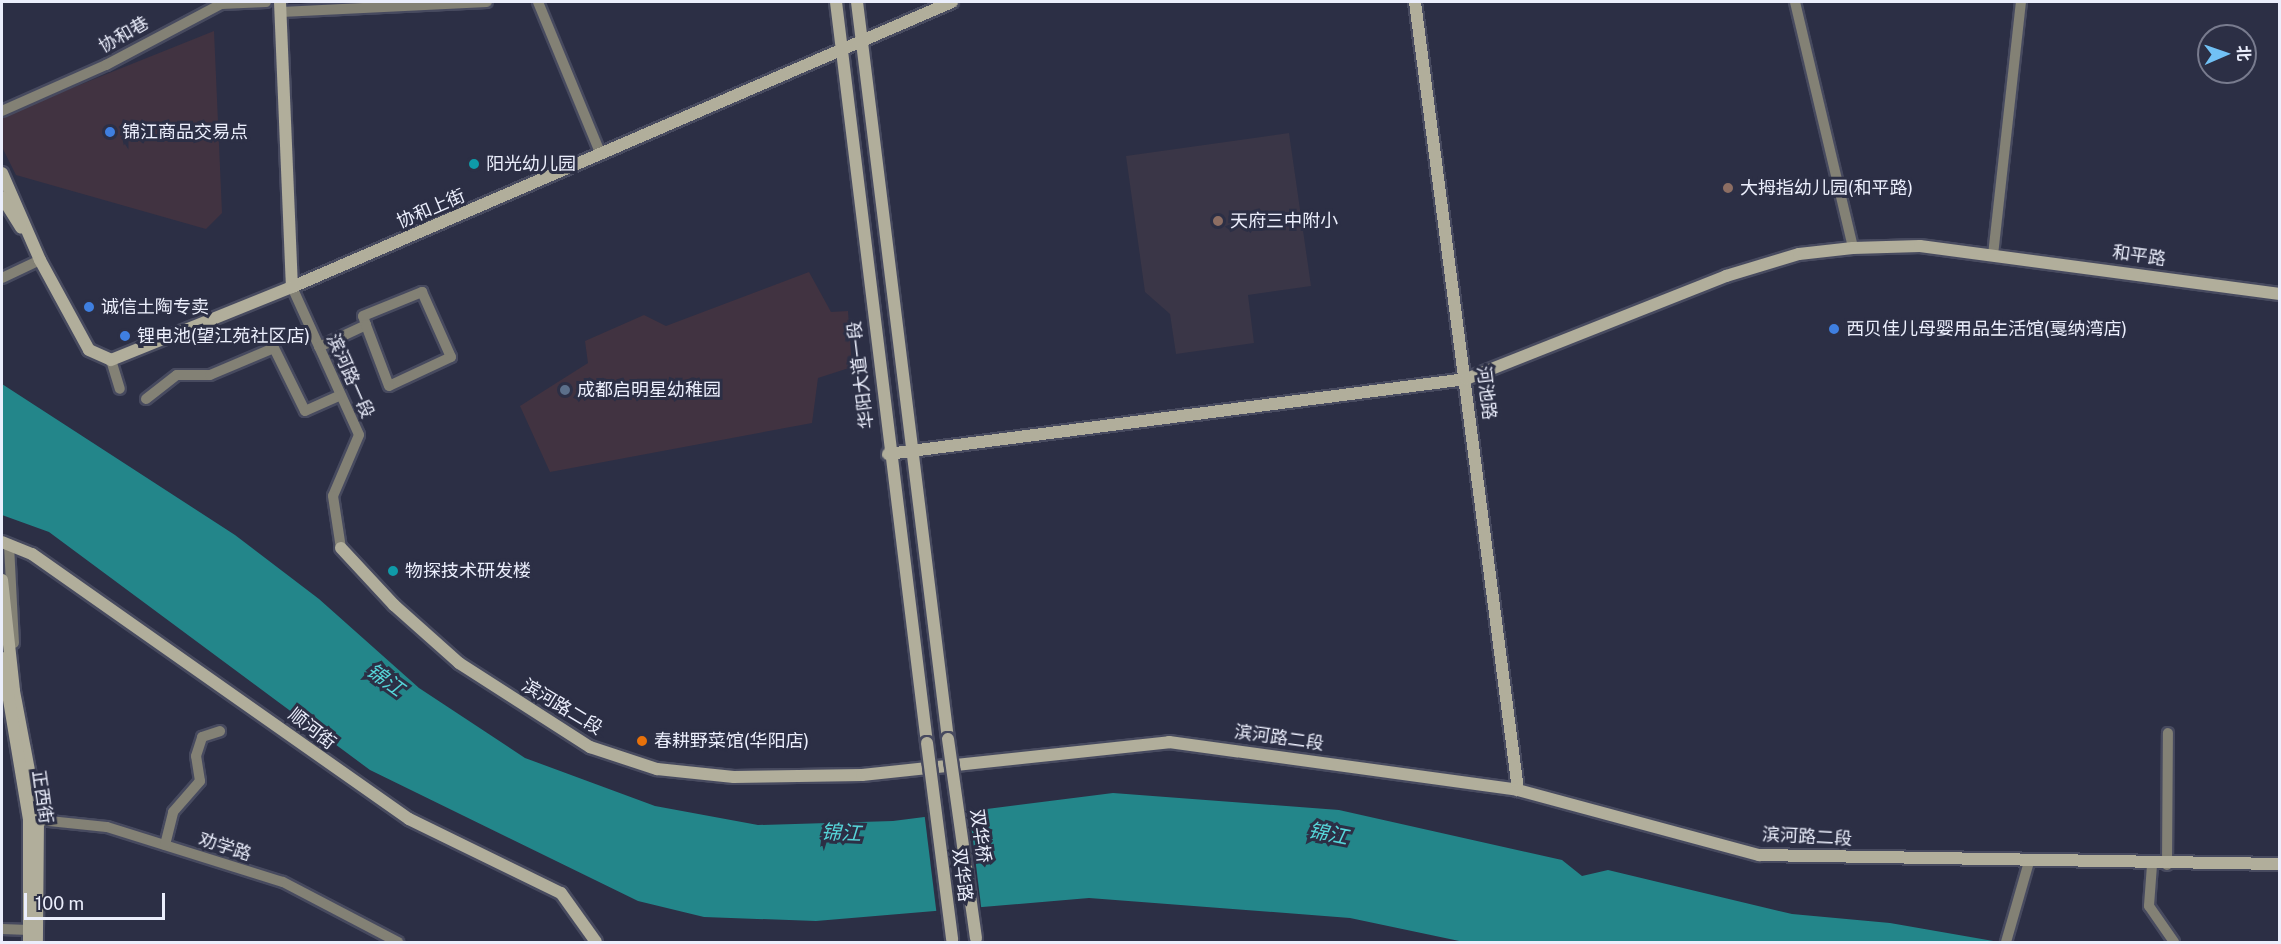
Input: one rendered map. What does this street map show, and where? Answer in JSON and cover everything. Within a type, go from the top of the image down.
[{"type":"street","name":"协和巷","points":[[2,111],[106,65],[221,4],[266,2]]},
{"type":"street","points":[[292,287],[281,7],[487,2]]},
{"type":"street","points":[[538,2],[601,155]]},
{"type":"street","name":"华阳大道一段","points":[[836,2],[888,454],[927,743]]},
{"type":"street","points":[[857,2],[913,449]]},
{"type":"street","name":"协和上街","points":[[111,360],[292,287],[862,44],[952,2]]},
{"type":"street","name":"河池路","points":[[1415,2],[1518,789]]},
{"type":"street","points":[[1795,2],[1853,248]]},
{"type":"street","points":[[1993,255],[2021,2]]},
{"type":"street","points":[[2,173],[30,240],[89,350],[111,360],[120,389]]},
{"type":"street","points":[[2,197],[30,240]]},
{"type":"street","name":"和平路","points":[[888,454],[1466,379],[1726,276],[1799,254],[1853,248],[1920,246],[2280,294]]},
{"type":"street","points":[[2,278],[40,260]]},
{"type":"street","name":"滨河路一段","points":[[292,287],[359,435],[333,496],[341,548]]},
{"type":"street","points":[[422,292],[451,357],[389,386],[366,325],[363,316],[422,292]]},
{"type":"street","points":[[319,347],[366,325]]},
{"type":"street","points":[[146,399],[177,375],[210,375],[274,348],[305,411],[341,395]]},
{"type":"street","name":"双华桥","points":[[913,449],[948,739],[976,940]]},
{"type":"street","points":[[5,544],[6,696]]},
{"type":"street","name":"顺河街","points":[[5,544],[52,567],[409,819],[561,893],[596,942]]},
{"type":"street","name":"滨河路二段","points":[[341,548],[394,605],[459,663],[590,747],[657,769],[734,777],[862,775],[1169,742],[1518,789],[1759,855],[2152,865],[2280,864]]},
{"type":"street","points":[[2,586],[6,696]]},
{"type":"street","points":[[2,658],[6,696],[34,818],[38,942]]},
{"type":"street","points":[[165,845],[173,812],[200,781],[196,756],[202,736],[220,731]]},
{"type":"street","points":[[2167,865],[2168,733]]},
{"type":"street","name":"双华路","points":[[927,743],[952,941]]},
{"type":"street","name":"劝学路","points":[[34,818],[107,827],[283,882],[398,942]]},
{"type":"street","name":"正西街","points":[[29,936],[34,818]]},
{"type":"street","points":[[2006,942],[2029,862]]},
{"type":"street","points":[[2152,865],[2149,906],[2174,942]]},
{"type":"street","points":[[2,929],[29,936]]},
{"type":"shaded area","name":"锦江商品交易点","points":[[214,31],[222,213],[206,229],[16,175],[2,147],[2,116]]},
{"type":"shaded area","name":"天府三中附小","points":[[1289,133],[1311,286],[1248,295],[1254,343],[1176,354],[1170,314],[1145,292],[1126,156]]},
{"type":"shaded area","points":[[809,272],[831,312],[848,311],[852,367],[818,378],[812,423],[550,472],[520,406],[588,363],[585,341],[644,315],[666,326]]},
{"type":"water","name":"锦江","points":[[2,384],[235,535],[319,599],[419,688],[525,758],[655,806],[758,825],[893,821],[1113,793],[1339,810],[1562,860],[1582,876],[1608,870],[1792,914],[1890,923],[1999,942],[1464,942],[1350,918],[1089,898],[816,921],[704,917],[638,901],[370,770],[49,532],[2,515]]},
{"type":"pier","points":[[969,808],[982,910],[937,916],[924,813]]},
{"type":"place","name":"锦江商品交易点","points":[[110,132]]},
{"type":"place","name":"阳光幼儿园","points":[[474,164]]},
{"type":"place","name":"大拇指幼儿园(和平路)","points":[[1728,188]]},
{"type":"place","name":"天府三中附小","points":[[1218,221]]},
{"type":"place","name":"诚信土陶专卖","points":[[89,307]]},
{"type":"place","name":"西贝佳儿母婴用品生活馆(戛纳湾店)","points":[[1834,329]]},
{"type":"place","name":"锂电池(望江苑社区店)","points":[[125,336]]},
{"type":"place","name":"成都启明星幼稚园","points":[[565,390]]},
{"type":"place","name":"物探技术研发楼","points":[[393,571]]},
{"type":"place","name":"春耕野菜馆(华阳店)","points":[[642,741]]}]
